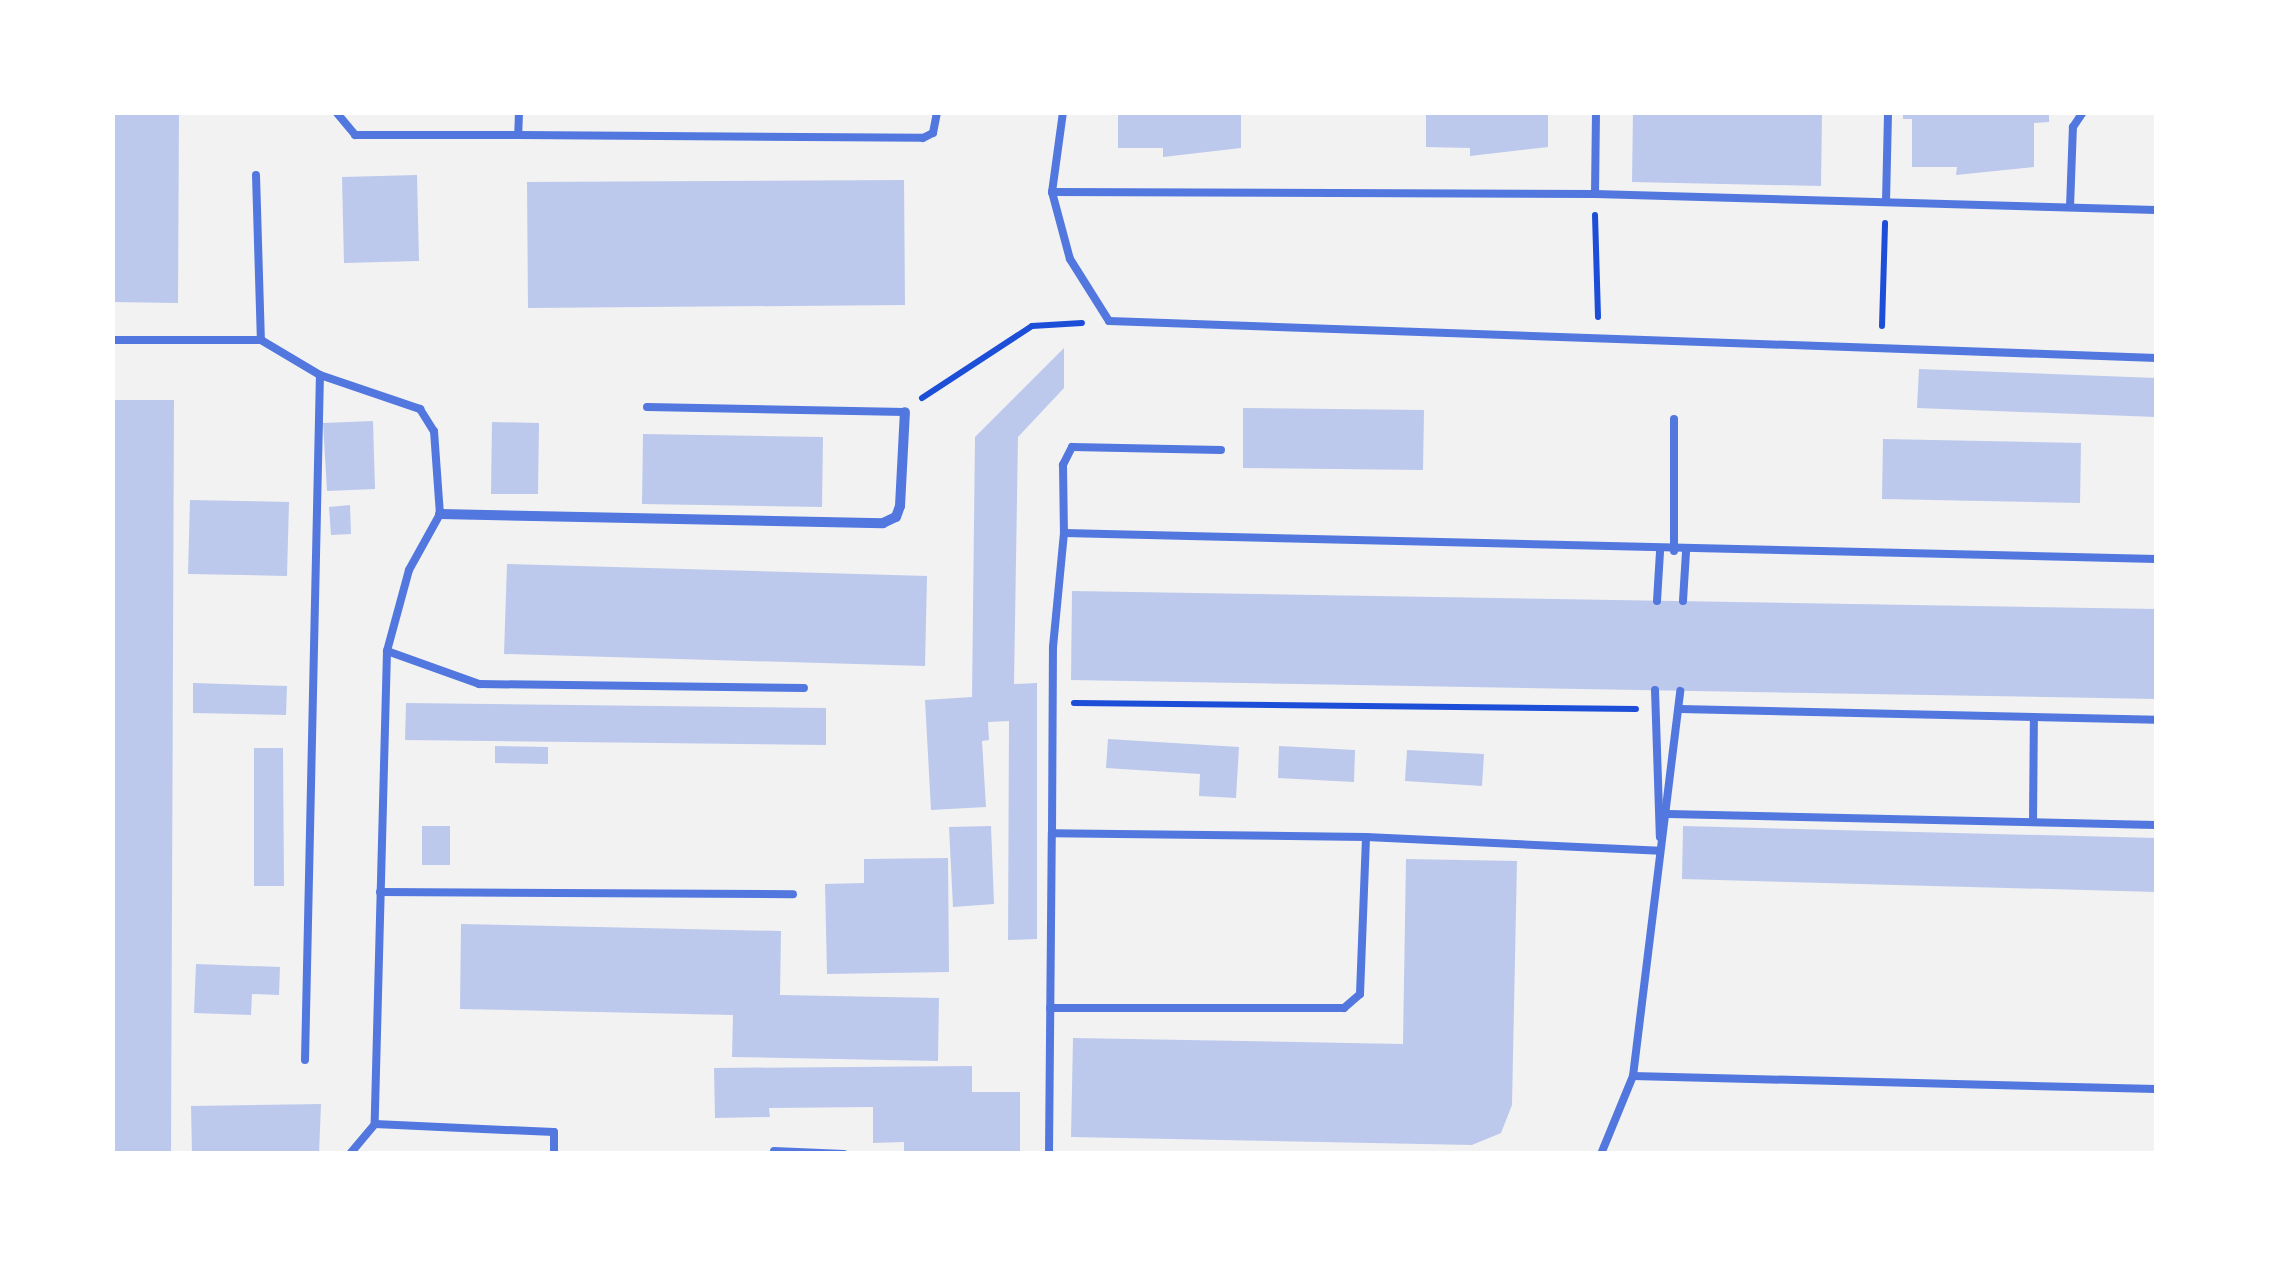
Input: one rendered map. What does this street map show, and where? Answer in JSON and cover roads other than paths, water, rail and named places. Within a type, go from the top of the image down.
[{"type":"street","points":[[440,514],[883,523],[896,517],[900,506],[905,412]]},
{"type":"lane","points":[[336,112],[354,135],[923,138],[933,133],[937,112]]},
{"type":"lane","points":[[518,112],[518,135]]},
{"type":"lane","points":[[1063,112],[1052,192],[1070,259],[1108,321],[2156,358]]},
{"type":"lane","points":[[1595,194],[1596,112]]},
{"type":"lane","points":[[1886,202],[1888,112]]},
{"type":"lane","points":[[2070,207],[2073,127],[2083,112]]},
{"type":"lane","points":[[256,175],[260,340]]},
{"type":"lane","points":[[1052,192],[1595,194],[2156,210]]},
{"type":"lane","points":[[112,340],[260,340],[320,375],[420,409],[434,431],[440,514],[409,570],[387,650],[375,1124],[350,1154]]},
{"type":"lane","points":[[305,1060],[320,375]]},
{"type":"lane","points":[[647,407],[905,412]]},
{"type":"lane","points":[[1674,420],[1674,551]]},
{"type":"lane","points":[[1048,1154],[1052,703],[1064,533],[1063,465],[1072,447],[1222,450]]},
{"type":"lane","points":[[1064,533],[1660,552],[2156,559]]},
{"type":"lane","points":[[1658,600],[1660,552]]},
{"type":"lane","points":[[1683,602],[1686,552]]},
{"type":"lane","points":[[387,650],[479,684],[804,688]]},
{"type":"lane","points":[[1655,690],[1660,851]]},
{"type":"lane","points":[[1601,1154],[1633,1076],[1660,851],[1668,814],[1680,690]]},
{"type":"lane","points":[[1680,708],[2156,720]]},
{"type":"lane","points":[[2033,822],[2034,717]]},
{"type":"lane","points":[[1668,814],[2156,825]]},
{"type":"lane","points":[[1052,834],[1366,838],[1660,851]]},
{"type":"lane","points":[[1050,1008],[1344,1008],[1360,994],[1366,838]]},
{"type":"lane","points":[[380,892],[793,894]]},
{"type":"lane","points":[[1633,1076],[2156,1088]]},
{"type":"lane","points":[[375,1124],[554,1132],[554,1154]]},
{"type":"lane","points":[[774,1151],[844,1154]]}]
